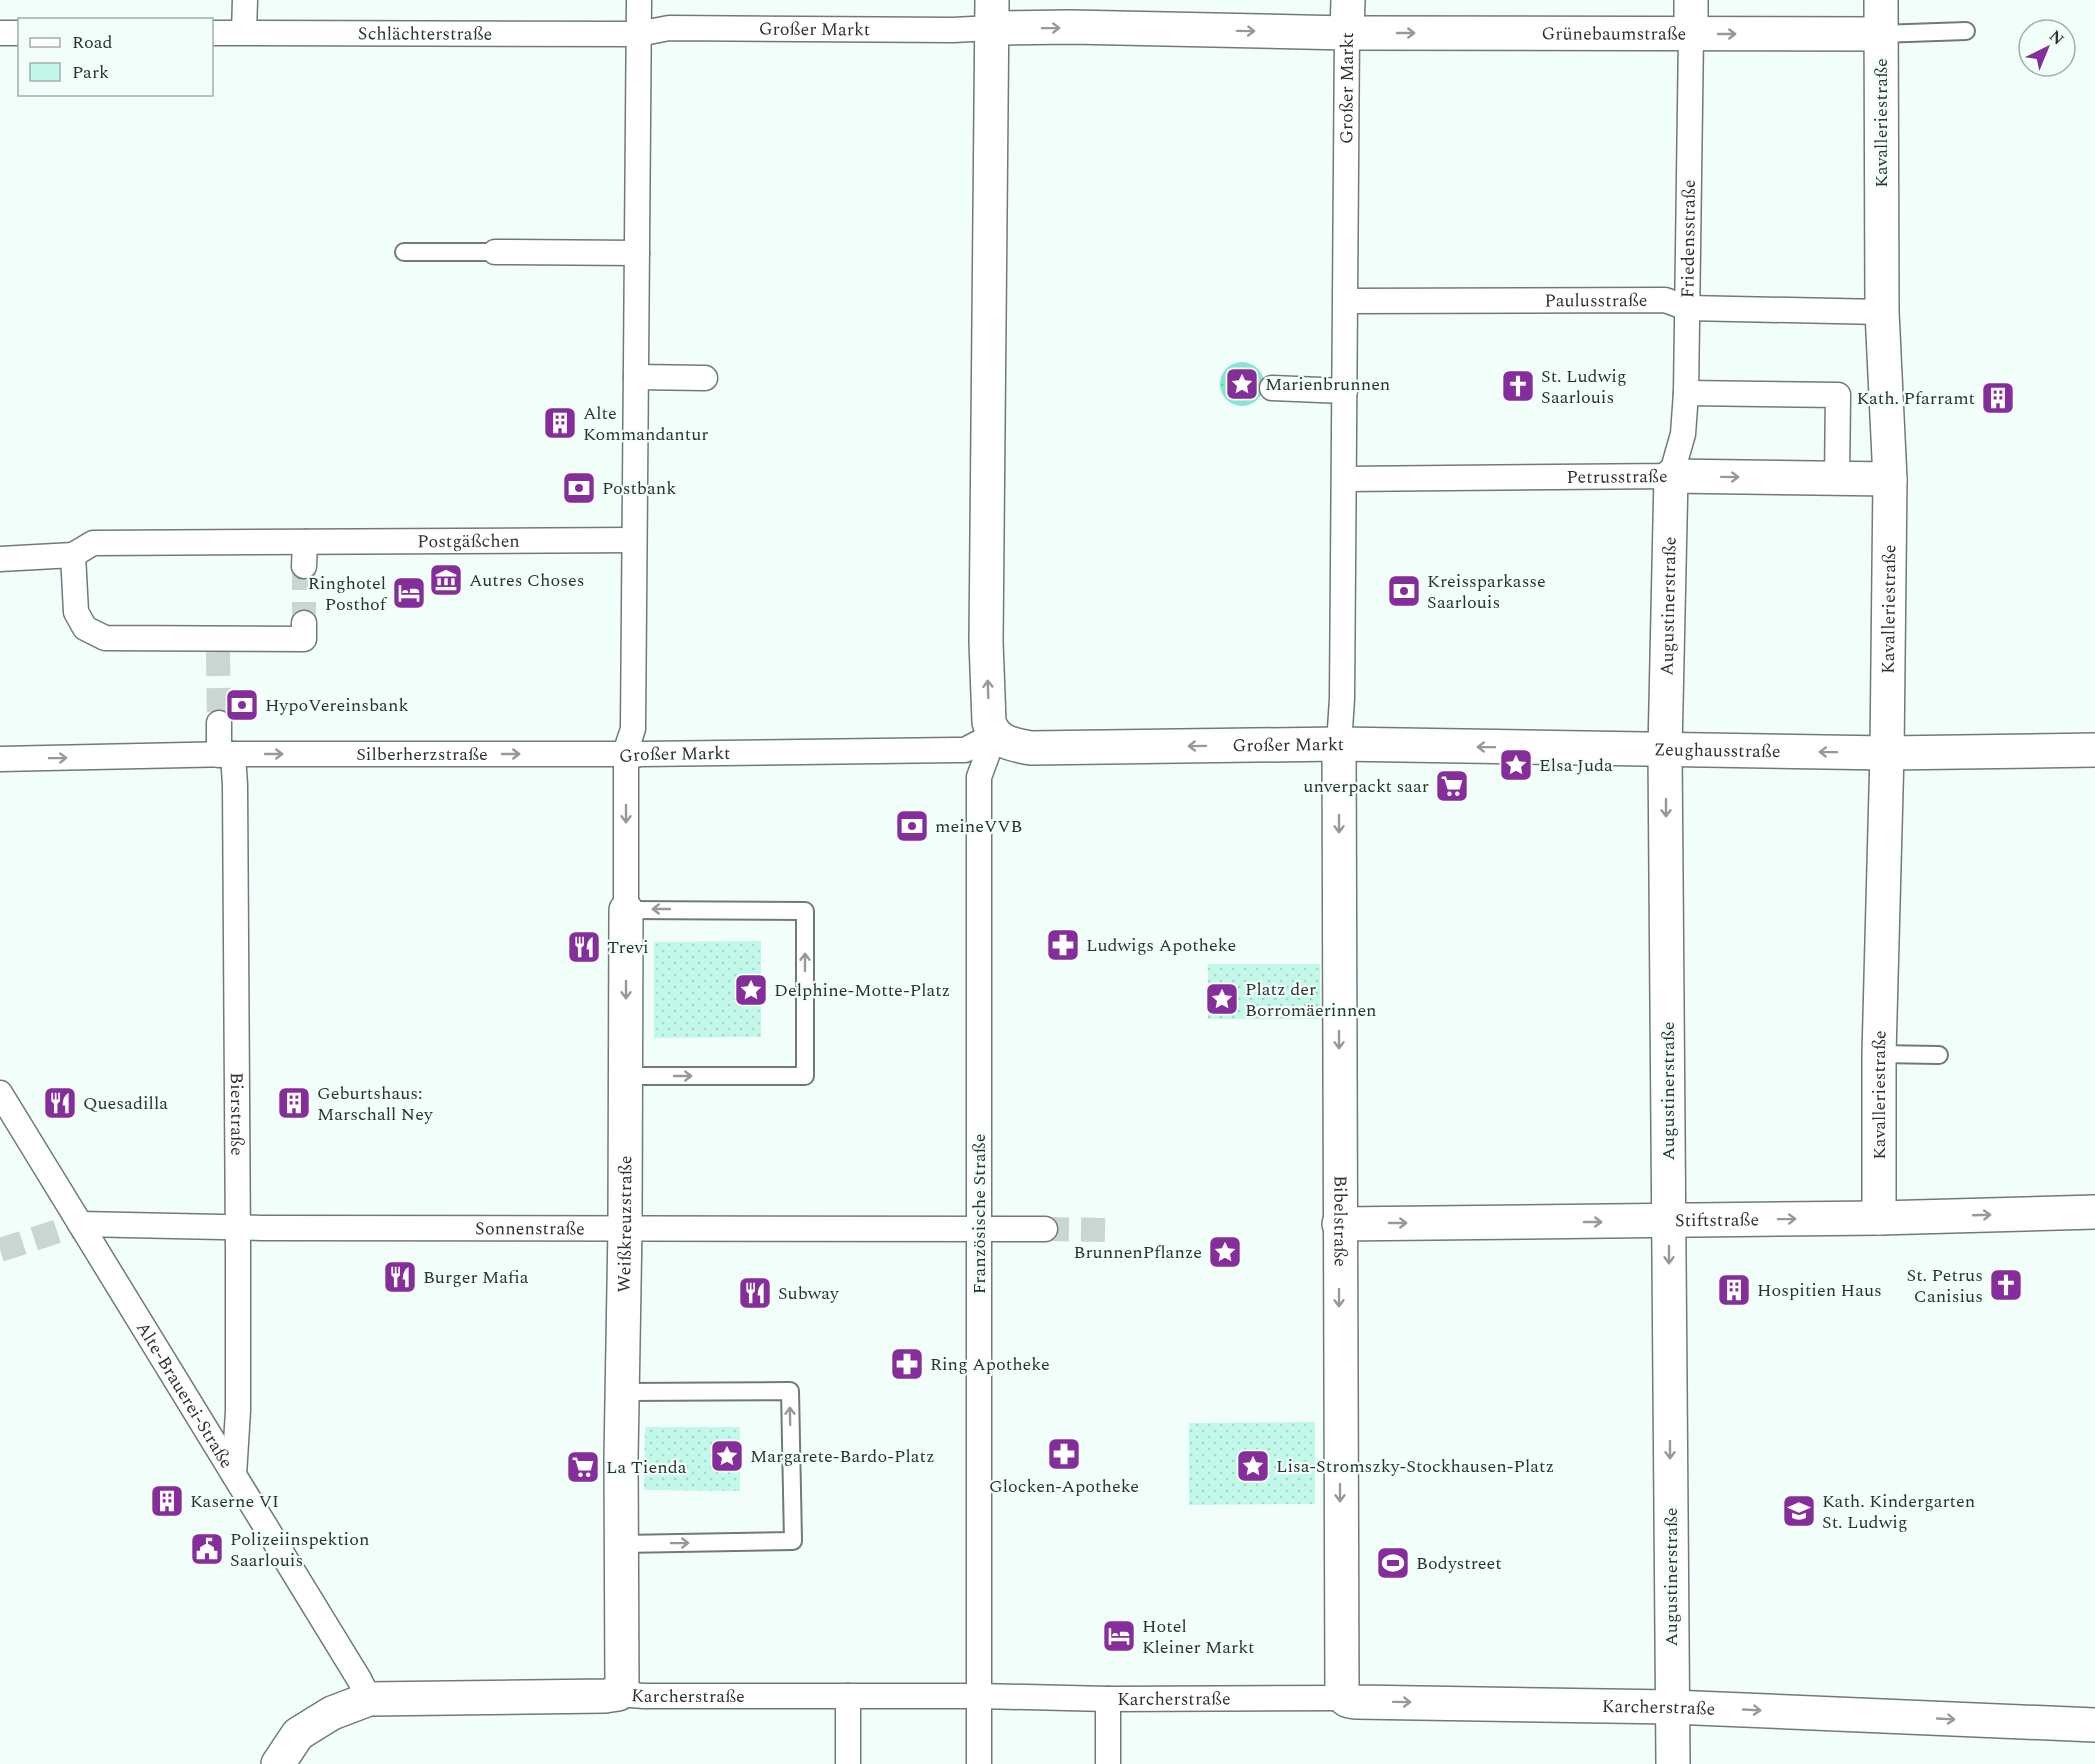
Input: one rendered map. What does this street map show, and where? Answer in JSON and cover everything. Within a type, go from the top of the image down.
[{"type":"street","points":[[244,32],[245,0]]},
{"type":"street","points":[[1347,33],[1348,0]]},
{"type":"street","name":"Friedensstraße","points":[[1671,476],[1683,434],[1686,393],[1691,0]]},
{"type":"street","name":"Kavalleriestraße","points":[[1880,1218],[1879,1054],[1887,753],[1890,479],[1882,312],[1881,0]]},
{"type":"street","name":"Großer Markt","points":[[638,34],[669,28],[941,30],[992,14],[1071,27],[1347,33],[1342,699],[1339,744],[1031,748],[1006,742],[995,734],[965,750],[624,756],[633,729],[638,34],[639,1]]},
{"type":"street","points":[[992,14],[986,642],[988,714],[990,727],[995,734]]},
{"type":"street","points":[[0,33],[18,33]]},
{"type":"street","name":"Schlächterstraße","points":[[213,33],[638,34]]},
{"type":"street","name":"Grünebaumstraße","points":[[1347,33],[1880,34]]},
{"type":"street","points":[[495,252],[637,253]]},
{"type":"street","name":"Paulusstraße","points":[[1346,301],[1665,300],[1687,308],[1882,312]]},
{"type":"street","points":[[636,376],[705,378]]},
{"type":"street","points":[[1272,388],[1345,391]]},
{"type":"street","points":[[1686,393],[1838,395],[1837,479]]},
{"type":"street","name":"Petrusstraße","points":[[1344,479],[1671,476],[1890,479]]},
{"type":"street","name":"Augustinerstraße","points":[[1671,476],[1665,750],[1673,1764]]},
{"type":"street","name":"Postgäßchen","points":[[0,559],[73,555],[93,543],[634,540]]},
{"type":"street","points":[[304,566],[305,542]]},
{"type":"street","points":[[73,555],[76,612],[85,628],[105,638],[218,646],[304,639],[304,623]]},
{"type":"street","points":[[219,723],[226,754]]},
{"type":"street","name":"Französische Straße","points":[[979,1764],[979,777],[995,734]]},
{"type":"street","name":"Zeughausstraße","points":[[1339,744],[1887,753],[2095,750]]},
{"type":"street","name":"Bibelstraße","points":[[1339,744],[1339,1224],[1342,1694],[1344,1698]]},
{"type":"street","name":"Silberherzstraße","points":[[0,759],[226,754],[616,754],[624,756]]},
{"type":"street","name":"Bierstraße","points":[[226,754],[235,784],[238,1411],[234,1475]]},
{"type":"street","name":"Weißkreuzstraße","points":[[618,1694],[623,1682],[621,1458],[625,1228],[626,760],[624,756]]},
{"type":"street","name":"Alte-Brauerei-Straße","points":[[0,1093],[359,1679],[369,1699]]},
{"type":"street","name":"Stiftstraße","points":[[1339,1224],[1880,1218],[2095,1212]]},
{"type":"street","name":"Sonnenstraße","points":[[80,1224],[262,1228],[979,1228]]},
{"type":"street","points":[[979,1228],[1045,1229]]},
{"type":"street","name":"Karcherstraße","points":[[278,1764],[298,1734],[332,1713],[369,1699],[618,1694],[1108,1699],[1344,1698],[1348,1701],[1367,1702],[1672,1707],[2095,1725]]},
{"type":"street","points":[[848,1696],[848,1764]]},
{"type":"street","points":[[1108,1699],[1108,1764]]},
{"type":"lane","points":[[1880,34],[1966,31]]},
{"type":"lane","points":[[404,252],[495,252]]},
{"type":"lane","points":[[624,1076],[805,1076],[805,910],[626,910]]},
{"type":"lane","points":[[1879,1054],[1939,1055]]},
{"type":"lane","points":[[622,1544],[793,1541],[790,1391],[623,1392]]},
{"type":"green space","points":[[761,941],[761,1037],[654,1038],[654,942]]},
{"type":"green space","points":[[1208,964],[1320,964],[1320,1019],[1208,1019]]},
{"type":"green space","points":[[1315,1422],[1315,1504],[1189,1505],[1189,1423]]},
{"type":"green space","points":[[645,1427],[740,1427],[740,1491],[644,1490]]},
{"type":"water","name":"Marienbrunnen","points":[[1242,362],[1257,369],[1264,384],[1257,399],[1242,406],[1227,399],[1220,384],[1227,369]]},
{"type":"tunnel","points":[[304,566],[304,623]]},
{"type":"tunnel","points":[[218,652],[219,723]]},
{"type":"tunnel","points":[[0,1250],[80,1224]]},
{"type":"tunnel","points":[[1045,1229],[1107,1230]]},
{"type":"place","name":"Marienbrunnen","points":[[1242,384]]},
{"type":"place","name":"St. Ludwig Saarlouis","points":[[1518,386]]},
{"type":"place","name":"Kath. Pfarramt","points":[[1998,398]]},
{"type":"place","name":"Alte Kommandantur","points":[[560,423]]},
{"type":"place","name":"Postbank","points":[[579,488]]},
{"type":"place","name":"Autres Choses","points":[[446,580]]},
{"type":"place","name":"Kreissparkasse Saarlouis","points":[[1404,591]]},
{"type":"place","name":"Ringhotel Posthof","points":[[409,593]]},
{"type":"place","name":"HypoVereinsbank","points":[[242,705]]},
{"type":"place","name":"Elsa Juda","points":[[1516,765]]},
{"type":"place","name":"unverpackt saar","points":[[1452,786]]},
{"type":"place","name":"meineVVB","points":[[912,826]]},
{"type":"place","name":"Ludwigs Apotheke","points":[[1063,945]]},
{"type":"place","name":"Trevi","points":[[584,947]]},
{"type":"place","name":"Delphine-Motte-Platz","points":[[751,990]]},
{"type":"place","name":"Platz der Borromäerinnen","points":[[1222,999]]},
{"type":"place","name":"Quesadilla","points":[[60,1103]]},
{"type":"place","name":"Geburtshaus: Marschall Ney","points":[[294,1103]]},
{"type":"place","name":"BrunnenPflanze","points":[[1225,1252]]},
{"type":"place","name":"Burger Mafia","points":[[400,1277]]},
{"type":"place","name":"St. Petrus Canisius","points":[[2006,1285]]},
{"type":"place","name":"Hospitien Haus","points":[[1734,1290]]},
{"type":"place","name":"Subway","points":[[755,1293]]},
{"type":"place","name":"Ring Apotheke","points":[[907,1364]]},
{"type":"place","name":"Glocken-Apotheke","points":[[1064,1454]]},
{"type":"place","name":"Margarete-Bardo-Platz","points":[[727,1456]]},
{"type":"place","name":"Lisa-Stromszky-Stockhausen-Platz","points":[[1253,1466]]},
{"type":"place","name":"La Tienda","points":[[583,1467]]},
{"type":"place","name":"Kaserne VI","points":[[167,1501]]},
{"type":"place","name":"Kath. Kindergarten St. Ludwig","points":[[1799,1511]]},
{"type":"place","name":"Polizeiinspektion Saarlouis","points":[[207,1549]]},
{"type":"place","name":"Bodystreet","points":[[1393,1563]]},
{"type":"place","name":"Hotel Kleiner Markt","points":[[1119,1636]]}]
